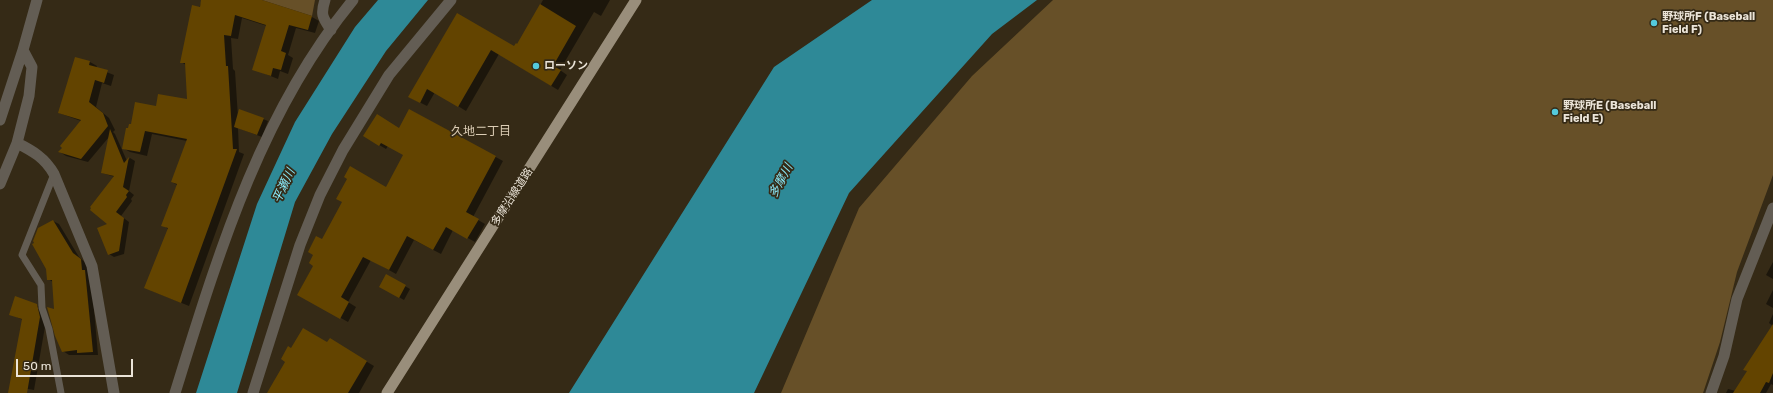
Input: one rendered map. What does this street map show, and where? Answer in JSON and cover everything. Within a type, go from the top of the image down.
[{"type":"main road","name":"多摩沿線道路","points":[[387,393],[636,0]]},
{"type":"street","points":[[0,120],[23,50],[37,0]]},
{"type":"street","points":[[325,0],[321,11],[323,18],[331,30]]},
{"type":"street","points":[[175,393],[235,210],[264,142],[290,92],[331,30],[353,0]]},
{"type":"street","points":[[253,393],[300,245],[320,196],[343,150],[389,75],[452,0]]},
{"type":"street","points":[[0,184],[17,143],[29,96],[32,68],[23,50]]},
{"type":"street","points":[[17,143],[38,154],[49,165],[92,266],[114,393]]},
{"type":"street","points":[[1711,393],[1724,356],[1737,299],[1773,208]]},
{"type":"lane","points":[[54,174],[22,255],[41,285],[42,308],[49,329],[61,393]]},
{"type":"shaded area","points":[[262,0],[315,0],[312,16]]},
{"type":"shaded area","points":[[1053,0],[1773,0],[1773,175],[1737,272],[1720,342],[1703,393],[781,393],[859,208],[972,76]]},
{"type":"water","name":"平瀬川","points":[[378,0],[428,0],[386,51],[332,134],[295,202],[237,393],[196,393],[257,204],[295,122],[355,27]]},
{"type":"water","name":"多摩川","points":[[872,0],[1037,0],[992,34],[849,193],[754,393],[569,393],[774,67]]},
{"type":"building","points":[[201,0],[262,0],[312,16],[308,30],[289,25],[281,51],[286,53],[281,70],[273,68],[271,76],[252,70],[266,25],[235,15],[231,36],[224,35],[226,66],[228,66],[233,149],[237,149],[181,303],[144,288],[168,228],[161,226],[177,184],[171,182],[187,139],[145,131],[140,152],[122,149],[126,128],[128,128],[129,124],[131,124],[135,102],[156,106],[158,94],[187,99],[185,63],[180,63],[192,5],[200,7]]},
{"type":"building","points":[[540,4],[576,26],[553,66],[561,70],[551,86],[491,50],[458,107],[427,89],[420,103],[408,97],[457,13],[514,46],[516,43],[517,44]]},
{"type":"building","points":[[75,57],[90,61],[89,65],[108,70],[104,83],[95,80],[89,102],[103,113],[108,126],[81,159],[58,152],[62,148],[60,146],[81,120],[58,113]]},
{"type":"building","points":[[239,109],[264,118],[257,135],[234,127]]},
{"type":"building","points":[[409,109],[496,156],[466,212],[479,219],[467,239],[446,227],[433,250],[407,236],[389,270],[363,257],[341,297],[349,302],[340,319],[297,295],[313,266],[309,263],[313,255],[308,252],[316,236],[322,239],[342,202],[336,199],[347,179],[344,177],[350,166],[386,187],[403,155],[381,143],[379,146],[363,136],[377,114],[399,128]]},
{"type":"building","points":[[110,129],[124,163],[129,157],[123,187],[129,191],[126,195],[127,197],[116,212],[124,218],[119,251],[108,255],[97,228],[107,224],[90,210],[90,207],[114,176],[101,173]]},
{"type":"building","points":[[53,220],[73,253],[81,259],[82,270],[85,270],[93,352],[77,353],[77,350],[62,352],[55,336],[47,307],[54,309],[52,280],[47,280],[46,269],[32,244],[34,243],[33,241],[38,228]]},
{"type":"building","points":[[386,274],[406,285],[399,298],[379,287]]},
{"type":"building","points":[[15,296],[37,304],[40,317],[27,393],[8,393],[22,319],[9,315]]},
{"type":"building","points":[[1773,324],[1773,373],[1769,383],[1766,382],[1760,393],[1733,393],[1747,371],[1743,370]]},
{"type":"building","points":[[303,328],[327,342],[330,338],[367,361],[348,393],[267,393],[285,362],[281,359],[288,346],[291,348]]},
{"type":"place","name":"野球所F (Baseball Field F)","points":[[1654,23]]},
{"type":"place","name":"ローソン","points":[[536,66]]},
{"type":"place","name":"野球所E (Baseball Field E)","points":[[1555,112]]},
{"type":"district","name":"久地二丁目","points":[[481,132]]}]
